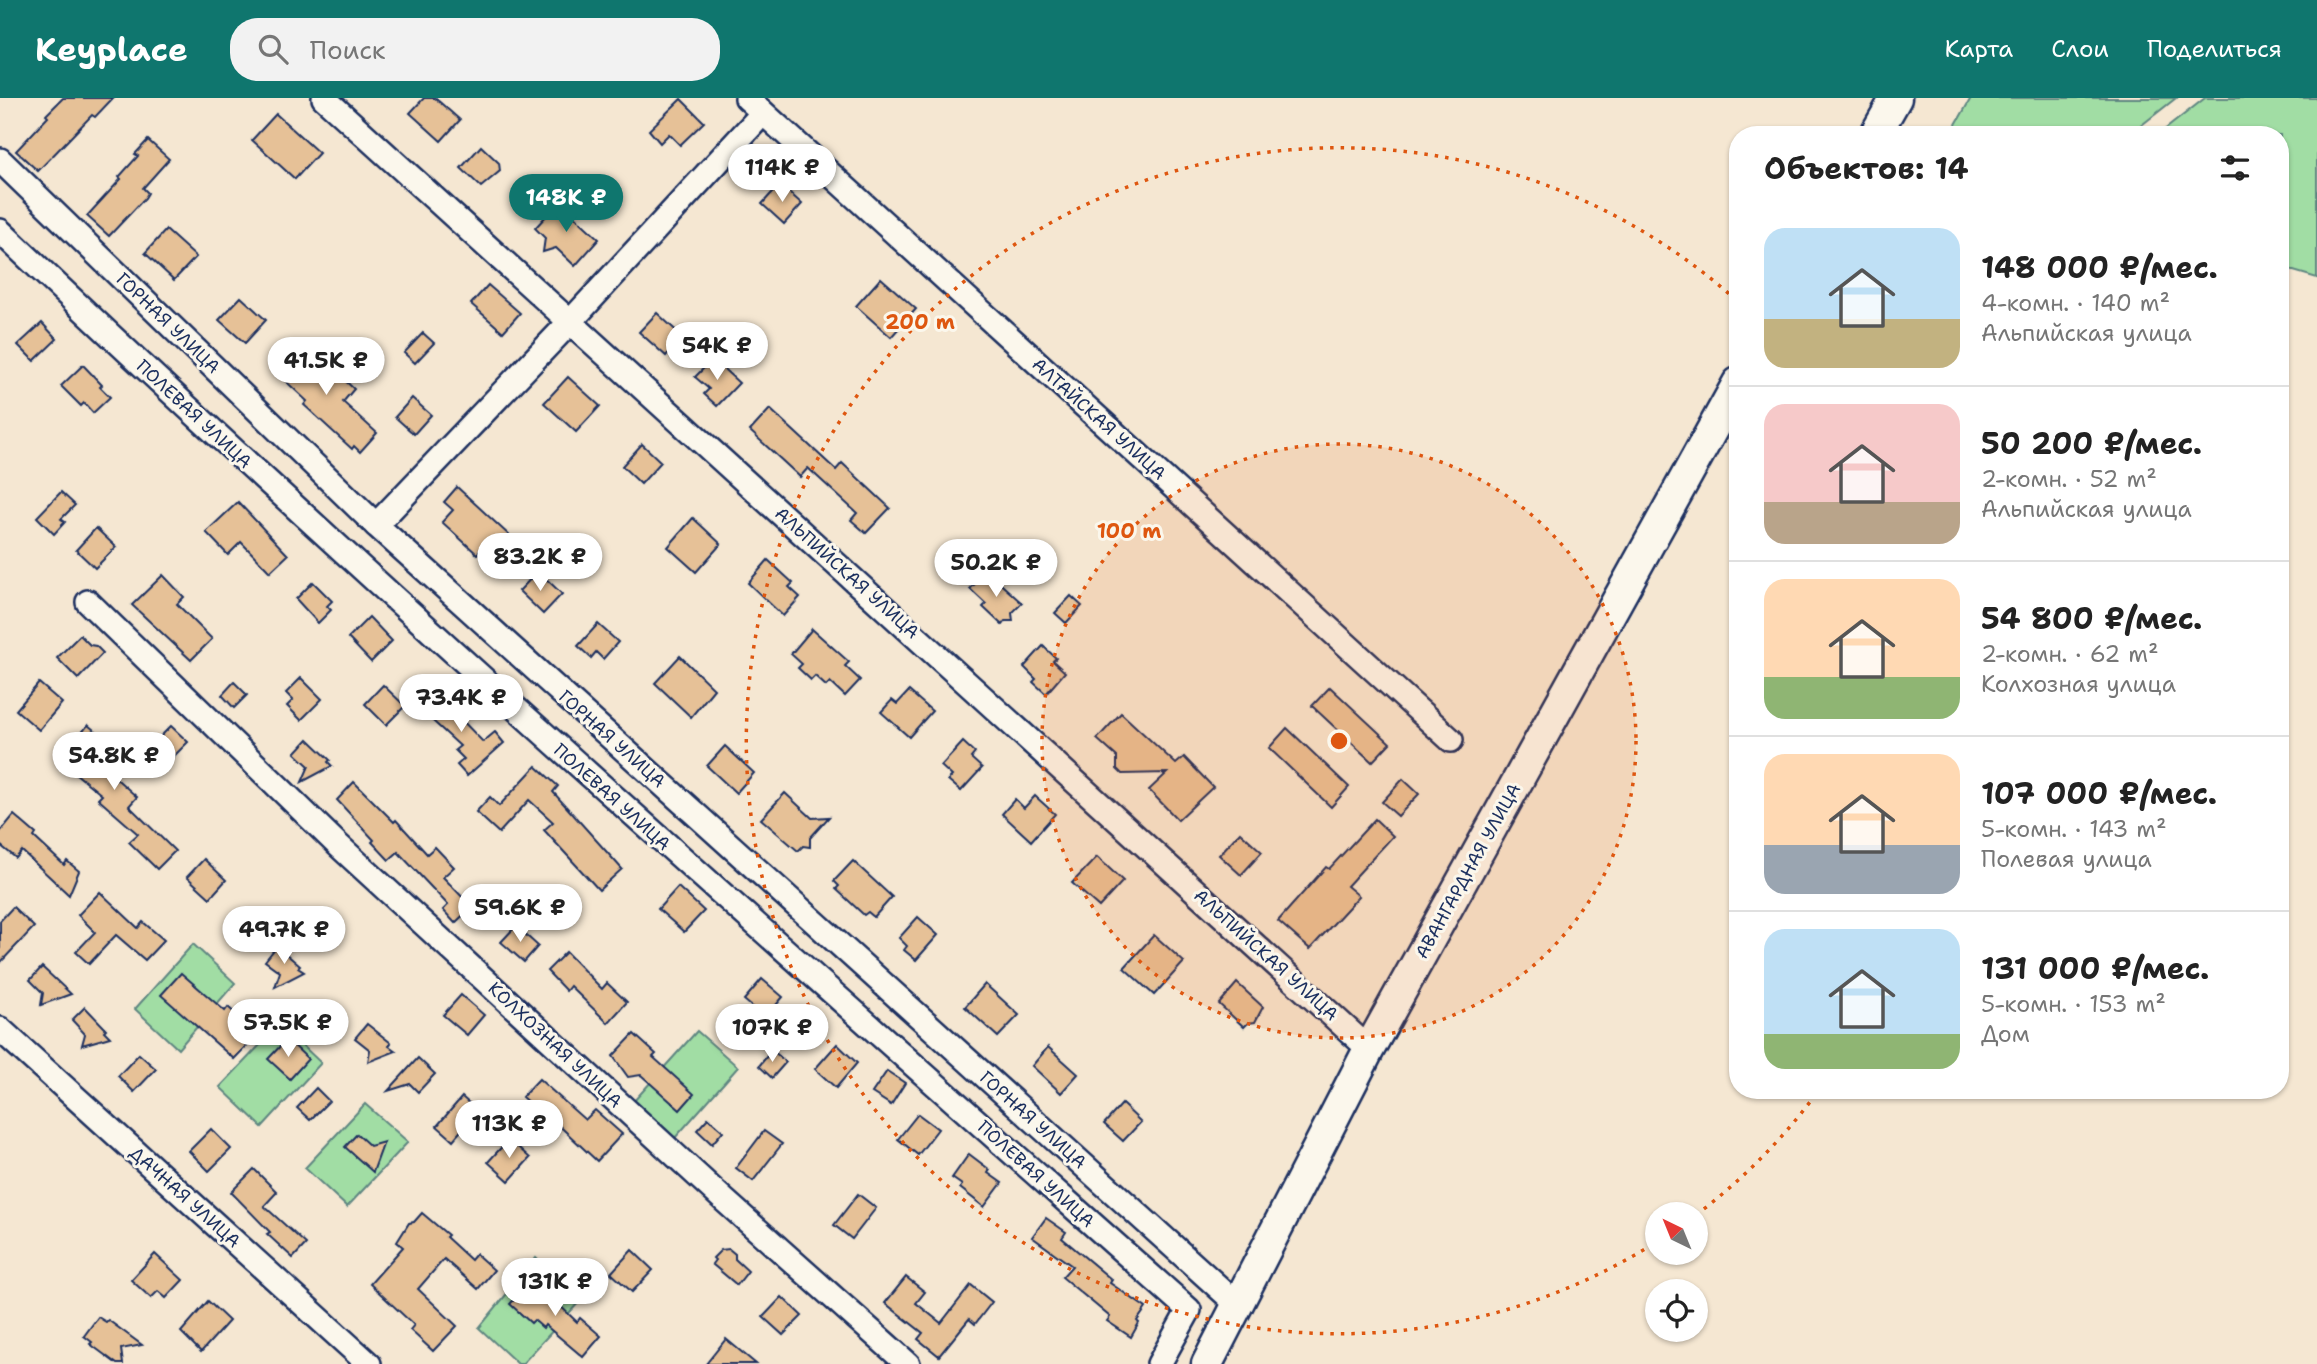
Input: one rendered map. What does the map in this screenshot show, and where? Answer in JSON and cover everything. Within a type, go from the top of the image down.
[{"type":"main road","points":[[1880,126],[1896,98]]},
{"type":"main road","name":"АВАНГАРДНАЯ УЛИЦА","points":[[1207,1364],[1369,1049],[1729,399]]},
{"type":"street","name":"АЛЬПИЙСКАЯ УЛИЦА","points":[[324,98],[1369,1049]]},
{"type":"street","points":[[376,525],[571,321],[755,105]]},
{"type":"street","name":"АЛТАЙСКАЯ УЛИЦА","points":[[755,105],[1451,740]]},
{"type":"street","name":"ГОРНАЯ УЛИЦА","points":[[0,160],[376,525],[1238,1305]]},
{"type":"street","name":"ПОЛЕВАЯ УЛИЦА","points":[[0,231],[164,387],[562,752],[1189,1310],[1159,1364]]},
{"type":"street","name":"КОЛХОЗНАЯ УЛИЦА","points":[[88,602],[338,845],[724,1200],[908,1364]]},
{"type":"street","name":"ДАЧНАЯ УЛИЦА","points":[[0,1029],[369,1364]]},
{"type":"green space","points":[[1971,98],[2176,98],[2140,126],[1955,126]]},
{"type":"green space","points":[[2205,98],[2317,98],[2317,278],[2289,270],[2289,126],[2169,126]]},
{"type":"green space","points":[[193,944],[235,983],[178,1049],[135,1009]]},
{"type":"green space","points":[[280,1024],[321,1063],[262,1127],[220,1087]]},
{"type":"green space","points":[[697,1031],[738,1067],[674,1139],[633,1102]]},
{"type":"green space","points":[[365,1104],[408,1142],[347,1207],[305,1168]]},
{"type":"green space","points":[[536,1258],[581,1300],[522,1364],[518,1364],[479,1328]]},
{"type":"building","points":[[63,98],[113,98],[95,117],[92,115],[38,171],[16,151]]},
{"type":"building","points":[[424,98],[435,98],[460,120],[441,141],[410,113]]},
{"type":"building","points":[[681,99],[704,122],[680,145],[669,134],[660,143],[649,130]]},
{"type":"building","points":[[276,114],[319,153],[295,179],[252,140]]},
{"type":"building","points":[[148,140],[169,159],[143,188],[148,193],[145,198],[109,236],[87,216],[121,179],[119,177]]},
{"type":"building","points":[[481,146],[499,163],[500,171],[481,187],[461,168]]},
{"type":"building","points":[[780,184],[802,204],[784,224],[762,204]]},
{"type":"building","points":[[559,202],[599,239],[575,266],[556,248],[543,252],[545,238],[535,228]]},
{"type":"building","points":[[166,230],[196,257],[174,280],[145,253]]},
{"type":"building","points":[[881,278],[916,309],[891,337],[856,306]]},
{"type":"building","points":[[488,285],[520,313],[503,332],[471,304]]},
{"type":"building","points":[[241,297],[266,320],[245,343],[219,320]]},
{"type":"building","points":[[657,313],[683,337],[666,356],[639,332]]},
{"type":"building","points":[[42,323],[57,339],[34,361],[18,345]]},
{"type":"building","points":[[423,333],[434,343],[415,363],[404,353]]},
{"type":"building","points":[[299,344],[332,374],[335,371],[354,389],[343,402],[377,433],[360,452],[354,446],[352,449],[304,405],[307,401],[277,373],[280,369],[277,367]]},
{"type":"building","points":[[713,359],[739,383],[717,406],[704,394],[709,389],[695,377]]},
{"type":"building","points":[[83,365],[110,397],[93,413],[84,403],[81,406],[61,386]]},
{"type":"building","points":[[568,377],[600,406],[576,432],[544,403]]},
{"type":"building","points":[[412,398],[431,415],[414,434],[395,417]]},
{"type":"building","points":[[770,409],[836,470],[842,463],[890,508],[866,533],[851,520],[857,513],[808,468],[800,477],[750,431]]},
{"type":"building","points":[[642,444],[661,462],[641,484],[622,466]]},
{"type":"building","points":[[457,487],[510,536],[496,550],[488,542],[477,554],[442,522],[453,510],[444,502]]},
{"type":"building","points":[[61,492],[75,505],[61,519],[65,522],[54,534],[37,517]]},
{"type":"building","points":[[238,502],[288,555],[270,572],[241,542],[228,555],[206,532]]},
{"type":"building","points":[[693,518],[721,544],[696,572],[668,547]]},
{"type":"building","points":[[96,528],[116,547],[95,568],[76,550]]},
{"type":"building","points":[[768,560],[793,583],[789,587],[800,597],[783,616],[748,583]]},
{"type":"building","points":[[538,571],[562,594],[543,614],[519,591]]},
{"type":"building","points":[[163,575],[184,597],[177,604],[212,639],[191,660],[132,605]]},
{"type":"building","points":[[983,575],[990,581],[994,578],[1022,603],[1012,613],[1013,621],[1005,621],[1002,625],[983,607],[986,604],[970,589]]},
{"type":"building","points":[[313,582],[332,601],[327,606],[331,610],[318,623],[296,599]]},
{"type":"building","points":[[1071,596],[1082,606],[1066,623],[1055,613]]},
{"type":"building","points":[[369,617],[392,641],[371,662],[348,638]]},
{"type":"building","points":[[598,624],[618,642],[603,659],[596,652],[591,658],[578,646]]},
{"type":"building","points":[[812,629],[849,662],[845,666],[860,680],[845,696],[830,682],[826,686],[815,676],[811,680],[798,668],[802,664],[791,654]]},
{"type":"building","points":[[80,635],[103,653],[78,679],[57,658]]},
{"type":"building","points":[[1043,646],[1056,658],[1053,661],[1065,672],[1046,694],[1033,682],[1036,679],[1024,667]]},
{"type":"building","points":[[680,656],[714,689],[691,717],[655,683]]},
{"type":"building","points":[[301,678],[322,699],[301,720],[287,706],[293,700],[286,693]]},
{"type":"building","points":[[234,682],[247,695],[234,708],[222,695]]},
{"type":"building","points":[[39,683],[62,703],[39,730],[16,710]]},
{"type":"building","points":[[383,685],[405,706],[386,725],[365,704]]},
{"type":"building","points":[[1330,687],[1390,743],[1372,762],[1312,706]]},
{"type":"building","points":[[440,691],[459,709],[455,713],[483,742],[495,732],[504,743],[467,776],[457,765],[464,759],[455,750],[460,746],[422,711]]},
{"type":"building","points":[[909,691],[932,711],[909,737],[881,712],[892,700],[897,704]]},
{"type":"building","points":[[1121,713],[1176,764],[1184,757],[1213,787],[1178,820],[1149,790],[1167,773],[1122,774],[1117,769],[1117,757],[1097,739]]},
{"type":"building","points":[[88,725],[117,749],[102,766],[137,797],[129,806],[175,851],[157,869],[129,842],[138,834],[98,799],[102,795],[59,760]]},
{"type":"building","points":[[171,726],[188,742],[168,762],[151,746]]},
{"type":"building","points":[[1287,728],[1349,787],[1331,807],[1269,748]]},
{"type":"building","points":[[308,739],[330,760],[328,762],[332,766],[302,782],[309,766],[295,753]]},
{"type":"building","points":[[963,742],[975,753],[971,758],[982,768],[961,791],[948,780],[952,776],[941,766]]},
{"type":"building","points":[[725,746],[754,773],[736,793],[707,766]]},
{"type":"building","points":[[536,766],[558,786],[553,792],[622,869],[599,890],[544,830],[553,822],[529,800],[499,833],[476,812],[490,797],[499,806]]},
{"type":"building","points":[[1403,779],[1419,794],[1398,816],[1382,802]]},
{"type":"building","points":[[354,782],[394,822],[396,820],[427,854],[435,847],[454,867],[443,877],[472,907],[455,923],[443,910],[448,905],[398,852],[389,860],[337,800]]},
{"type":"building","points":[[785,793],[812,818],[829,817],[810,838],[810,847],[803,846],[798,851],[761,819]]},
{"type":"building","points":[[1035,796],[1055,814],[1031,841],[1002,814],[1015,799],[1024,808]]},
{"type":"building","points":[[14,815],[36,834],[34,837],[64,865],[67,861],[79,871],[69,895],[22,851],[16,858],[0,845],[0,832]]},
{"type":"building","points":[[1375,819],[1393,836],[1347,886],[1359,896],[1310,949],[1278,921],[1326,867],[1329,869]]},
{"type":"building","points":[[1240,832],[1262,852],[1241,875],[1219,855]]},
{"type":"building","points":[[1097,857],[1123,881],[1099,907],[1072,883]]},
{"type":"building","points":[[204,859],[226,880],[210,898],[187,877]]},
{"type":"building","points":[[853,861],[892,897],[874,917],[868,912],[864,915],[836,889],[839,886],[834,881]]},
{"type":"building","points":[[678,887],[704,911],[684,932],[658,909]]},
{"type":"building","points":[[100,892],[138,928],[143,922],[164,940],[145,960],[116,935],[89,964],[76,952],[95,932],[78,915]]},
{"type":"building","points":[[13,907],[34,927],[0,963],[0,921]]},
{"type":"building","points":[[918,917],[938,935],[916,960],[904,950],[907,946],[899,938]]},
{"type":"building","points":[[516,926],[538,946],[524,962],[501,942]]},
{"type":"building","points":[[1154,935],[1184,962],[1154,995],[1124,968]]},
{"type":"building","points":[[277,946],[304,972],[275,987],[280,972],[265,961]]},
{"type":"building","points":[[566,952],[602,989],[607,983],[627,1002],[608,1023],[570,986],[566,991],[547,971]]},
{"type":"building","points":[[42,967],[71,994],[41,1005],[43,993],[30,980]]},
{"type":"building","points":[[181,973],[225,1011],[228,1007],[258,1034],[234,1059],[161,995]]},
{"type":"building","points":[[762,979],[783,997],[765,1018],[744,1000]]},
{"type":"building","points":[[1237,983],[1263,1007],[1255,1022],[1244,1027],[1219,1004]]},
{"type":"building","points":[[985,984],[1019,1015],[998,1037],[965,1007]]},
{"type":"building","points":[[461,995],[484,1015],[467,1035],[443,1015]]},
{"type":"building","points":[[85,1007],[110,1037],[82,1045],[85,1034],[72,1020]]},
{"type":"building","points":[[367,1024],[391,1043],[389,1046],[396,1051],[368,1062],[370,1050],[355,1038]]},
{"type":"building","points":[[634,1034],[656,1054],[653,1057],[694,1094],[680,1110],[641,1075],[628,1077],[613,1056]]},
{"type":"building","points":[[287,1039],[308,1059],[290,1079],[268,1059]]},
{"type":"building","points":[[837,1044],[857,1063],[836,1088],[815,1069]]},
{"type":"building","points":[[1048,1047],[1078,1074],[1061,1093],[1032,1066]]},
{"type":"building","points":[[772,1050],[786,1062],[772,1078],[759,1066]]},
{"type":"building","points":[[139,1054],[156,1069],[134,1092],[118,1076]]},
{"type":"building","points":[[418,1058],[435,1074],[418,1092],[410,1084],[388,1091]]},
{"type":"building","points":[[887,1071],[905,1083],[891,1105],[872,1093]]},
{"type":"building","points":[[539,1079],[585,1120],[595,1110],[622,1134],[597,1161],[551,1118],[549,1121],[522,1097]]},
{"type":"building","points":[[316,1088],[329,1101],[310,1120],[297,1108]]},
{"type":"building","points":[[462,1097],[478,1111],[453,1140],[437,1126]]},
{"type":"building","points":[[1122,1104],[1141,1122],[1123,1141],[1104,1124]]},
{"type":"building","points":[[918,1114],[938,1129],[918,1155],[898,1139]]},
{"type":"building","points":[[708,1118],[723,1131],[712,1144],[697,1130]]},
{"type":"building","points":[[211,1129],[231,1149],[209,1171],[189,1151]]},
{"type":"building","points":[[764,1131],[782,1144],[753,1181],[736,1168]]},
{"type":"building","points":[[357,1134],[370,1146],[384,1142],[373,1172],[345,1147]]},
{"type":"building","points":[[509,1139],[530,1158],[509,1181],[488,1162]]},
{"type":"building","points":[[969,1154],[1002,1183],[984,1207],[952,1178]]},
{"type":"building","points":[[254,1169],[277,1192],[264,1206],[306,1244],[293,1258],[267,1234],[270,1232],[231,1192]]},
{"type":"building","points":[[858,1194],[876,1208],[852,1239],[834,1225]]},
{"type":"building","points":[[422,1213],[448,1235],[446,1237],[471,1260],[476,1254],[494,1270],[478,1289],[444,1259],[418,1289],[457,1326],[433,1351],[410,1330],[414,1325],[370,1284],[403,1247],[397,1242],[409,1223],[414,1222]]},
{"type":"building","points":[[1046,1218],[1066,1232],[1062,1238],[1112,1280],[1110,1283],[1146,1308],[1131,1337],[1107,1321],[1110,1317],[1062,1277],[1072,1266],[1032,1237]]},
{"type":"building","points":[[729,1249],[748,1271],[737,1285],[712,1264],[715,1260],[713,1258],[721,1250]]},
{"type":"building","points":[[632,1250],[653,1270],[632,1292],[611,1273]]},
{"type":"building","points":[[155,1254],[183,1280],[166,1298],[158,1291],[151,1298],[131,1280]]},
{"type":"building","points":[[906,1277],[925,1292],[916,1303],[941,1323],[971,1285],[992,1302],[975,1324],[969,1319],[939,1356],[918,1339],[923,1333],[885,1303]]},
{"type":"building","points":[[533,1280],[577,1322],[580,1318],[601,1336],[583,1357],[545,1325],[543,1328],[534,1320],[531,1323],[510,1304]]},
{"type":"building","points":[[782,1297],[802,1316],[783,1335],[763,1317]]},
{"type":"building","points":[[208,1301],[229,1321],[201,1352],[181,1332]]},
{"type":"building","points":[[98,1317],[106,1322],[108,1320],[142,1345],[121,1349],[123,1364],[117,1364],[90,1344],[92,1342],[84,1336]]},
{"type":"building","points":[[726,1339],[756,1364],[706,1364]]}]
